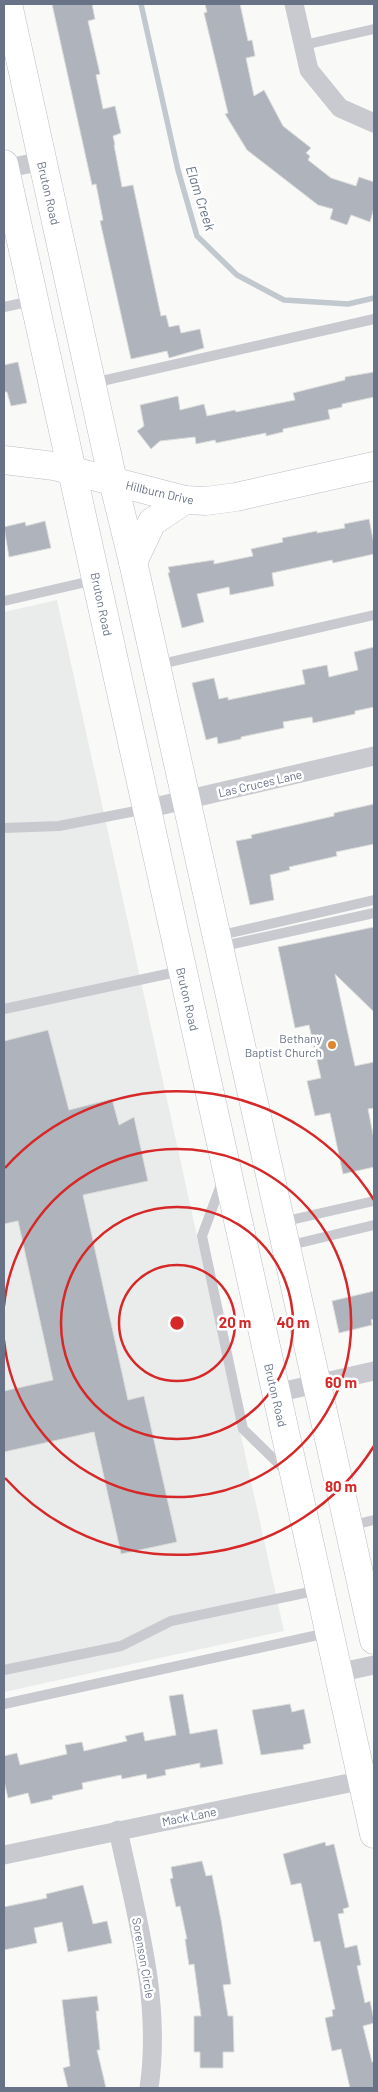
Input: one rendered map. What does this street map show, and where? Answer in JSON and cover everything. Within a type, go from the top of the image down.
[{"type":"main road","name":"Bruton Road","points":[[8,4],[113,481],[133,562],[317,1385],[362,1523],[374,1640]]},
{"type":"main road","name":"Bruton Road","points":[[4,167],[97,580],[337,1673],[368,1779],[372,1818]]},
{"type":"main road","name":"Hillburn Drive","points":[[4,460],[54,466],[185,500],[206,501],[236,497],[374,466]]},
{"type":"main road","points":[[133,562],[152,522],[185,500]]},
{"type":"main road","points":[[240,1230],[283,1234]]},
{"type":"street","points":[[294,4],[310,70],[340,108],[374,123]]},
{"type":"street","points":[[4,167],[42,161]]},
{"type":"street","name":"Las Cruces Lane","points":[[146,809],[374,756]]},
{"type":"street","points":[[276,1394],[374,1371]]},
{"type":"street","points":[[337,1673],[374,1665]]},
{"type":"street","name":"Mack Lane","points":[[4,1855],[368,1779]]},
{"type":"street","name":"Sorenson Circle","points":[[118,1830],[145,1959],[152,2004],[149,2088]]},
{"type":"lane","points":[[304,45],[374,29]]},
{"type":"lane","points":[[4,307],[35,300]]},
{"type":"lane","points":[[92,383],[374,319]]},
{"type":"lane","points":[[4,601],[97,580]]},
{"type":"lane","points":[[156,665],[374,616]]},
{"type":"lane","points":[[4,828],[59,826],[146,809]]},
{"type":"lane","points":[[218,941],[374,900]]},
{"type":"lane","points":[[218,941],[374,913]]},
{"type":"lane","points":[[4,1006],[182,970]]},
{"type":"lane","points":[[226,1172],[202,1236],[244,1429],[295,1480]]},
{"type":"lane","points":[[283,1234],[374,1201]]},
{"type":"lane","points":[[283,1234],[374,1225]]},
{"type":"lane","points":[[4,1670],[121,1646],[171,1621],[319,1590]]},
{"type":"lane","points":[[4,1704],[328,1632]]},
{"type":"shaded area","points":[[57,600],[284,1631],[4,1692],[4,612]]},
{"type":"building","points":[[52,4],[92,4],[95,19],[88,21],[100,74],[96,75],[103,109],[115,106],[121,133],[113,136],[122,187],[133,185],[161,316],[166,315],[169,327],[179,325],[181,333],[200,329],[204,348],[169,358],[167,351],[131,359],[100,221],[103,220],[96,184],[92,185]]},
{"type":"building","points":[[205,4],[240,4],[248,41],[252,40],[255,56],[246,58],[254,96],[264,90],[283,126],[311,148],[306,153],[310,156],[308,160],[331,178],[356,186],[359,177],[374,182],[374,208],[370,222],[351,215],[347,225],[330,219],[333,209],[318,205],[247,150],[225,114],[228,113],[204,13],[207,12]]},
{"type":"building","points":[[18,362],[27,403],[11,406],[7,392],[4,392],[4,365]]},
{"type":"building","points":[[374,372],[374,397],[342,404],[342,407],[328,410],[330,419],[283,429],[283,432],[266,436],[266,433],[216,443],[215,440],[196,444],[195,437],[160,441],[151,449],[137,431],[144,426],[140,405],[178,396],[180,410],[204,404],[207,416],[235,410],[236,412],[295,400],[293,393],[345,380],[345,377]]},
{"type":"building","points":[[369,519],[374,554],[333,563],[332,560],[272,573],[274,586],[230,595],[229,587],[197,594],[204,622],[182,628],[168,567],[214,560],[214,564],[253,556],[251,549],[283,542],[282,538],[345,528],[344,524]]},
{"type":"building","points":[[45,521],[51,548],[9,557],[4,527],[25,522],[26,526]]},
{"type":"building","points":[[374,647],[374,707],[355,711],[355,714],[313,723],[312,717],[283,722],[284,728],[218,744],[217,737],[206,740],[192,683],[214,678],[219,699],[228,697],[228,700],[305,684],[302,670],[327,665],[329,677],[358,670],[354,652]]},
{"type":"building","points":[[374,804],[374,844],[336,852],[337,856],[289,867],[290,870],[270,875],[274,900],[250,905],[236,841],[252,838],[251,835],[334,816],[334,813]]},
{"type":"building","name":"Bethany Baptist Church","points":[[374,927],[374,1012],[335,974],[355,1066],[374,1062],[374,1108],[368,1109],[374,1139],[374,1167],[343,1174],[330,1113],[315,1116],[307,1081],[321,1078],[309,1025],[295,1028],[278,947]]},
{"type":"building","points":[[48,1030],[69,1110],[112,1099],[119,1125],[134,1117],[148,1181],[83,1195],[128,1400],[144,1396],[177,1542],[121,1554],[94,1432],[4,1452],[4,1391],[53,1380],[18,1221],[4,1224],[4,1041]]},
{"type":"building","points":[[374,1291],[374,1319],[371,1320],[372,1325],[339,1333],[332,1301]]},
{"type":"building","points":[[183,1694],[190,1734],[217,1729],[223,1764],[200,1768],[200,1763],[165,1770],[166,1775],[147,1779],[146,1774],[122,1779],[121,1775],[82,1783],[83,1789],[52,1796],[53,1799],[31,1804],[28,1793],[8,1798],[4,1781],[4,1756],[17,1753],[20,1765],[67,1754],[65,1745],[82,1742],[84,1751],[127,1741],[125,1736],[143,1732],[145,1741],[176,1735],[169,1696]]},
{"type":"building","points":[[290,1704],[292,1712],[304,1709],[311,1743],[303,1745],[304,1749],[261,1755],[252,1710]]},
{"type":"building","points":[[325,1842],[326,1846],[334,1844],[349,1907],[343,1909],[344,1913],[338,1914],[345,1948],[357,1945],[361,1965],[357,1966],[365,2003],[370,2001],[374,2020],[374,2023],[363,2026],[372,2062],[374,2062],[374,2088],[350,2088],[341,2049],[332,2051],[325,2018],[333,2016],[332,2010],[335,2009],[320,1941],[314,1942],[301,1883],[291,1885],[283,1854]]},
{"type":"building","points":[[202,1861],[206,1876],[212,1875],[231,1984],[223,1985],[228,2016],[233,2016],[234,2052],[223,2052],[223,2068],[200,2068],[200,2052],[194,2052],[194,2016],[201,2016],[194,1964],[189,1965],[185,1939],[187,1939],[180,1906],[176,1907],[170,1879],[173,1878],[171,1867]]},
{"type":"building","points":[[83,1885],[93,1924],[107,1921],[112,1943],[68,1952],[62,1922],[34,1928],[37,1943],[4,1950],[4,1907],[47,1898],[46,1894]]},
{"type":"building","points":[[97,1996],[99,2011],[96,2011],[100,2050],[97,2050],[106,2088],[68,2088],[63,2068],[70,2066],[62,2000]]},
{"type":"waterway","name":"Elam Creek","points":[[141,4],[178,170],[197,236],[237,275],[284,300],[348,304],[374,298]]},
{"type":"place","name":"Bethany Baptist Church","points":[[332,1045]]}]
